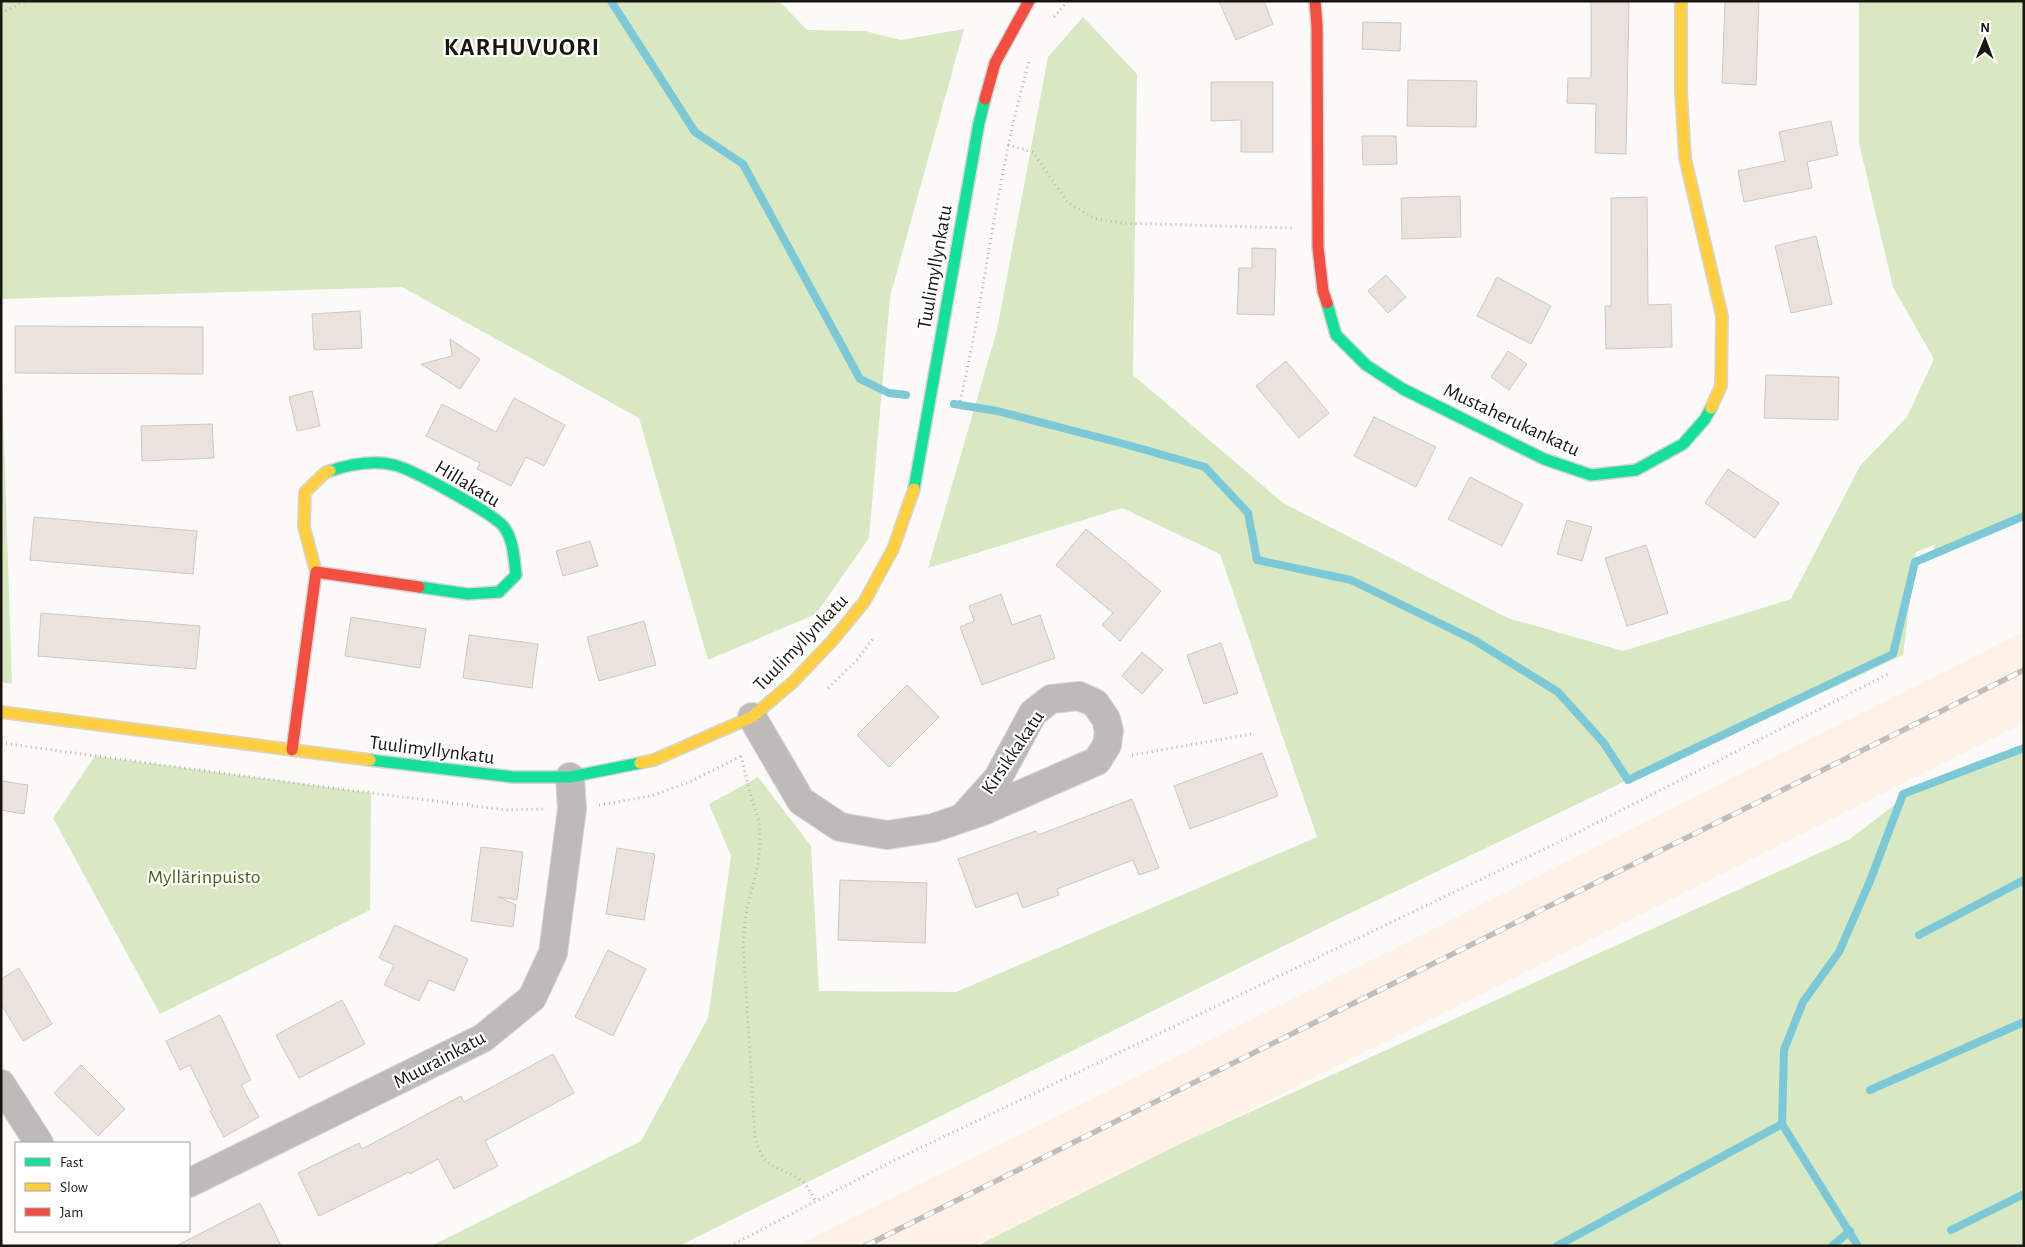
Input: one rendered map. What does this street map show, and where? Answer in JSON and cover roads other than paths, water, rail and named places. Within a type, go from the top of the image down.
[{"type":"street","name":"Tuulimyllynkatu","points":[[1,712],[513,777],[570,777],[654,760],[708,738],[752,717],[793,682],[832,641],[864,602],[893,549],[915,487],[979,123],[995,63],[1029,1]]},
{"type":"street","name":"Mustaherukankatu","points":[[1315,1],[1318,248],[1323,291],[1336,335],[1366,365],[1403,389],[1544,459],[1591,475],[1636,470],[1684,444],[1705,419],[1721,386],[1722,316],[1685,158],[1681,91],[1681,1]]},
{"type":"street","name":"Hillakatu","points":[[292,750],[316,572],[304,527],[305,492],[326,472],[354,463],[394,465],[425,478],[474,506],[503,526],[512,544],[516,575],[499,592],[468,594],[316,572]]},
{"type":"street","name":"Kirsikkakatu","points":[[752,717],[801,801],[840,827],[887,835],[933,828],[982,811],[1097,762],[1107,745],[1108,731],[1106,719],[1095,703],[1079,696],[1050,699],[1033,713],[998,778],[963,817]]},
{"type":"street","name":"Muurainkatu","points":[[190,1183],[483,1038],[532,998],[553,953],[572,809],[570,777]]},
{"type":"street","points":[[1,1084],[38,1142]]},
{"type":"waterway","points":[[611,1],[695,132],[743,164],[860,379],[889,393],[906,395]]},
{"type":"waterway","points":[[954,404],[997,411],[1205,467],[1248,513],[1257,560],[1351,580],[1474,640],[1558,692],[1603,742],[1628,780],[1893,654],[1915,562],[2024,516]]},
{"type":"waterway","points":[[1858,1246],[1782,1124],[1784,1050],[1803,1002],[1839,952],[1870,881],[1903,794],[2024,748]]},
{"type":"waterway","points":[[1919,935],[2024,880]]},
{"type":"waterway","points":[[1870,1090],[2024,1022]]},
{"type":"waterway","points":[[1557,1246],[1782,1124]]},
{"type":"waterway","points":[[1951,1230],[2024,1194]]},
{"type":"waterway","points":[[1832,1246],[1850,1231]]},
{"type":"railway","points":[[865,1246],[2024,670]]},
{"type":"district","name":"KARHUVUORI","points":[[522,46]]},
{"type":"park label","name":"Myllärinpuisto","points":[[204,876]]}]
